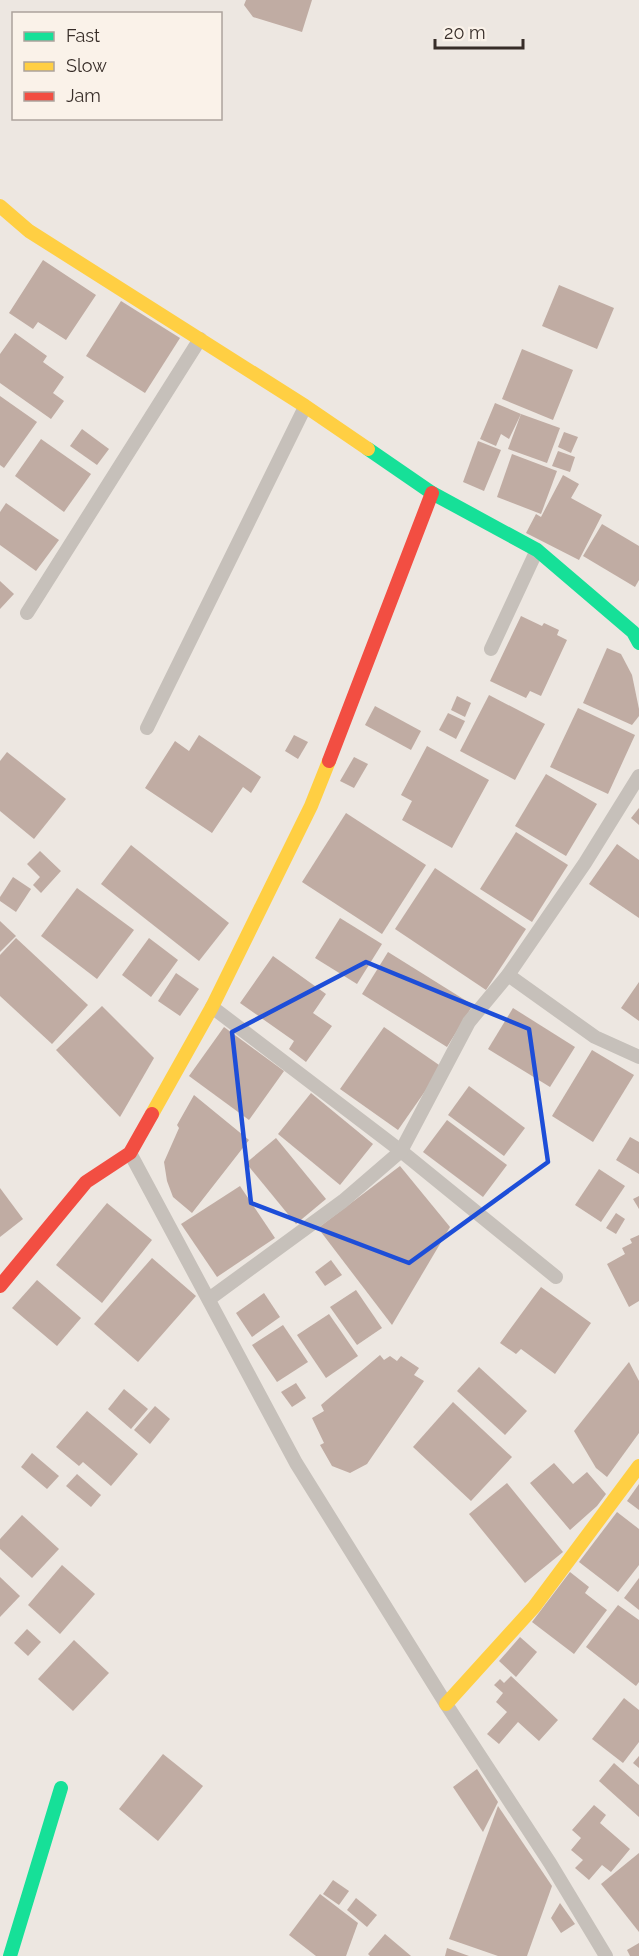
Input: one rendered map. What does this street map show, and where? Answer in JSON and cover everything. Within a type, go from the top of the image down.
[{"type":"street","points":[[0,206],[29,231],[305,406],[432,493],[537,550],[633,632],[639,644]]},
{"type":"street","points":[[0,1286],[86,1182],[130,1153],[212,1007],[311,806],[432,493]]},
{"type":"street","points":[[446,1704],[534,1607],[639,1466]]},
{"type":"street","points":[[10,1956],[60,1788]]},
{"type":"lane","points":[[27,613],[200,339]]},
{"type":"lane","points":[[147,728],[305,406]]},
{"type":"lane","points":[[491,649],[537,550]]},
{"type":"lane","points":[[209,1299],[343,1201],[401,1151],[469,1022],[508,975],[585,863],[639,776]]},
{"type":"lane","points":[[508,975],[595,1037],[639,1058]]},
{"type":"lane","points":[[212,1007],[401,1151],[556,1277]]},
{"type":"lane","points":[[130,1153],[296,1463],[606,1956]]},
{"type":"highlighted area","points":[[366,962],[529,1029],[548,1162],[409,1263],[251,1203],[232,1032]]},
{"type":"building","points":[[246,0],[312,0],[302,32],[253,17],[244,5]]},
{"type":"building","points":[[43,260],[96,295],[66,340],[38,322],[33,329],[9,313]]},
{"type":"building","points":[[559,285],[614,308],[597,349],[542,326]]},
{"type":"building","points":[[121,301],[180,338],[145,393],[86,356]]},
{"type":"building","points":[[15,333],[47,356],[43,362],[64,377],[53,393],[64,401],[51,419],[0,383],[0,354]]},
{"type":"building","points":[[522,349],[573,370],[553,420],[502,399]]},
{"type":"building","points":[[0,396],[37,422],[4,468],[0,465]]},
{"type":"building","points":[[495,403],[521,414],[509,439],[501,434],[496,446],[480,439]]},
{"type":"building","points":[[521,414],[560,428],[547,463],[508,449]]},
{"type":"building","points":[[82,429],[109,449],[97,465],[70,446]]},
{"type":"building","points":[[564,432],[578,437],[571,453],[558,447]]},
{"type":"building","points":[[41,439],[91,474],[64,512],[15,476]]},
{"type":"building","points":[[478,441],[501,450],[484,491],[463,482]]},
{"type":"building","points":[[558,451],[575,457],[570,472],[552,466]]},
{"type":"building","points":[[512,454],[557,471],[541,514],[497,497]]},
{"type":"building","points":[[563,475],[579,484],[571,498],[602,515],[579,560],[526,533],[536,514],[541,517]]},
{"type":"building","points":[[6,503],[59,540],[36,571],[0,545],[0,512]]},
{"type":"building","points":[[602,524],[639,546],[639,580],[635,587],[583,556]]},
{"type":"building","points":[[0,581],[14,594],[0,609]]},
{"type":"building","points":[[521,616],[542,626],[544,623],[559,630],[557,635],[567,640],[541,696],[530,691],[526,698],[490,681]]},
{"type":"building","points":[[607,648],[621,654],[632,675],[639,716],[632,725],[583,703]]},
{"type":"building","points":[[489,695],[545,724],[515,780],[460,751]]},
{"type":"building","points":[[457,696],[471,703],[465,717],[451,710]]},
{"type":"building","points":[[375,706],[421,731],[411,750],[365,725]]},
{"type":"building","points":[[578,708],[635,735],[608,794],[550,767]]},
{"type":"building","points":[[448,713],[465,721],[456,739],[439,730]]},
{"type":"building","points":[[199,735],[261,777],[251,793],[243,787],[212,833],[145,788],[175,741],[189,751]]},
{"type":"building","points":[[294,735],[308,742],[298,759],[285,751]]},
{"type":"building","points":[[427,746],[489,780],[452,848],[402,820],[412,801],[401,795]]},
{"type":"building","points":[[7,752],[66,799],[34,839],[0,811],[0,761]]},
{"type":"building","points":[[354,757],[368,764],[354,788],[340,781]]},
{"type":"building","points":[[546,774],[597,804],[566,856],[515,826]]},
{"type":"building","points":[[639,808],[639,825],[631,818]]},
{"type":"building","points":[[346,813],[426,865],[382,934],[302,882]]},
{"type":"building","points":[[516,832],[568,865],[532,922],[480,889]]},
{"type":"building","points":[[617,844],[639,860],[639,918],[589,884]]},
{"type":"building","points":[[131,845],[229,923],[199,961],[101,884]]},
{"type":"building","points":[[40,851],[61,871],[41,893],[33,885],[40,877],[27,864]]},
{"type":"building","points":[[435,868],[526,929],[486,990],[395,929]]},
{"type":"building","points":[[13,877],[31,889],[16,912],[0,901],[0,897]]},
{"type":"building","points":[[77,888],[134,930],[97,979],[41,936]]},
{"type":"building","points":[[340,918],[382,944],[357,984],[315,958]]},
{"type":"building","points":[[0,921],[16,936],[0,952]]},
{"type":"building","points":[[16,938],[88,1005],[52,1044],[0,996],[0,955]]},
{"type":"building","points":[[149,938],[178,960],[151,997],[122,975]]},
{"type":"building","points":[[388,952],[473,1005],[447,1047],[362,994]]},
{"type":"building","points":[[273,956],[326,994],[313,1013],[332,1026],[306,1062],[289,1049],[294,1041],[240,1003]]},
{"type":"building","points":[[176,973],[199,989],[180,1016],[158,1001]]},
{"type":"building","points":[[639,982],[639,1021],[621,1008]]},
{"type":"building","points":[[102,1006],[154,1058],[120,1117],[56,1050]]},
{"type":"building","points":[[513,1008],[575,1047],[550,1087],[488,1049]]},
{"type":"building","points":[[224,1027],[284,1071],[249,1120],[189,1076]]},
{"type":"building","points":[[384,1027],[442,1067],[398,1130],[340,1089]]},
{"type":"building","points":[[592,1050],[634,1075],[593,1142],[552,1116]]},
{"type":"building","points":[[469,1086],[525,1128],[504,1156],[448,1115]]},
{"type":"building","points":[[311,1093],[373,1144],[340,1185],[278,1134]]},
{"type":"building","points":[[194,1095],[249,1140],[192,1213],[173,1197],[167,1181],[164,1162],[179,1128],[177,1125]]},
{"type":"building","points":[[447,1120],[507,1165],[483,1197],[423,1152]]},
{"type":"building","points":[[630,1137],[639,1142],[639,1174],[616,1160]]},
{"type":"building","points":[[276,1138],[326,1199],[296,1224],[246,1163]]},
{"type":"building","points":[[400,1166],[450,1227],[392,1325],[318,1228]]},
{"type":"building","points":[[599,1169],[625,1186],[601,1222],[575,1205]]},
{"type":"building","points":[[240,1186],[275,1238],[217,1277],[181,1224]]},
{"type":"building","points":[[0,1188],[23,1219],[0,1237]]},
{"type":"building","points":[[639,1196],[639,1209],[633,1199]]},
{"type":"building","points":[[107,1203],[152,1240],[102,1303],[56,1265]]},
{"type":"building","points":[[616,1213],[625,1219],[616,1234],[606,1228]]},
{"type":"building","points":[[639,1235],[639,1301],[629,1307],[607,1264],[625,1254],[622,1248],[632,1243],[630,1239]]},
{"type":"building","points":[[152,1258],[196,1296],[138,1362],[94,1324]]},
{"type":"building","points":[[331,1260],[342,1275],[325,1286],[315,1272]]},
{"type":"building","points":[[37,1280],[81,1318],[57,1346],[12,1308]]},
{"type":"building","points":[[541,1287],[591,1323],[555,1374],[521,1349],[516,1354],[500,1343]]},
{"type":"building","points":[[356,1290],[382,1328],[357,1345],[330,1307]]},
{"type":"building","points":[[264,1293],[280,1317],[252,1337],[236,1313]]},
{"type":"building","points":[[329,1314],[358,1356],[326,1378],[297,1335]]},
{"type":"building","points":[[283,1325],[308,1362],[277,1382],[252,1345]]},
{"type":"building","points":[[380,1355],[384,1360],[390,1356],[397,1361],[401,1356],[419,1368],[414,1375],[424,1381],[367,1464],[350,1473],[332,1466],[320,1445],[324,1443],[312,1418],[324,1411],[321,1405]]},
{"type":"building","points":[[629,1362],[639,1381],[639,1433],[607,1477],[596,1468],[574,1431]]},
{"type":"building","points":[[479,1367],[527,1411],[505,1435],[457,1391]]},
{"type":"building","points":[[296,1383],[306,1398],[292,1407],[281,1392]]},
{"type":"building","points":[[124,1389],[148,1409],[131,1429],[108,1409]]},
{"type":"building","points":[[453,1402],[512,1457],[471,1501],[413,1447]]},
{"type":"building","points":[[155,1406],[170,1419],[150,1444],[134,1430]]},
{"type":"building","points":[[87,1411],[138,1454],[111,1486],[83,1462],[79,1466],[56,1447]]},
{"type":"building","points":[[32,1453],[59,1476],[47,1489],[21,1467]]},
{"type":"building","points":[[554,1463],[573,1484],[587,1472],[606,1494],[597,1506],[570,1530],[530,1483]]},
{"type":"building","points":[[77,1474],[101,1495],[91,1507],[66,1486]]},
{"type":"building","points":[[507,1483],[563,1552],[525,1583],[469,1514]]},
{"type":"building","points":[[639,1484],[639,1510],[627,1501]]},
{"type":"building","points":[[617,1512],[639,1529],[639,1565],[618,1592],[579,1562]]},
{"type":"building","points":[[22,1515],[59,1549],[32,1578],[0,1549],[0,1539]]},
{"type":"building","points":[[62,1565],[95,1594],[60,1634],[28,1605]]},
{"type":"building","points":[[570,1572],[589,1587],[585,1593],[607,1610],[574,1654],[532,1622]]},
{"type":"building","points":[[0,1577],[20,1596],[0,1617]]},
{"type":"building","points":[[639,1578],[639,1610],[624,1598]]},
{"type":"building","points":[[618,1605],[639,1620],[639,1682],[636,1686],[586,1647]]},
{"type":"building","points":[[27,1629],[41,1642],[28,1656],[14,1643]]},
{"type":"building","points":[[520,1637],[537,1652],[516,1677],[499,1661]]},
{"type":"building","points":[[74,1640],[109,1673],[73,1711],[38,1679]]},
{"type":"building","points":[[511,1676],[558,1720],[539,1741],[518,1722],[499,1744],[487,1734],[507,1712],[496,1702],[503,1693],[494,1685],[500,1679],[504,1683]]},
{"type":"building","points":[[624,1698],[639,1710],[639,1742],[623,1763],[592,1739]]},
{"type":"building","points":[[163,1754],[203,1786],[158,1841],[119,1809]]},
{"type":"building","points":[[639,1756],[639,1768],[633,1763]]},
{"type":"building","points":[[614,1763],[639,1785],[639,1817],[599,1781]]},
{"type":"building","points":[[477,1769],[498,1802],[483,1832],[453,1787]]},
{"type":"building","points":[[594,1805],[606,1815],[600,1823],[630,1849],[611,1872],[602,1865],[589,1880],[575,1868],[583,1860],[571,1850],[581,1838],[572,1830]]},
{"type":"building","points":[[498,1806],[552,1886],[527,1956],[498,1956],[449,1939]]},
{"type":"building","points":[[639,1853],[639,1932],[601,1884]]},
{"type":"building","points":[[333,1880],[349,1891],[339,1905],[323,1894]]},
{"type":"building","points":[[320,1894],[358,1923],[346,1956],[316,1956],[289,1935]]},
{"type":"building","points":[[356,1898],[377,1915],[367,1927],[347,1910]]},
{"type":"building","points":[[560,1903],[575,1924],[561,1933],[551,1918]]},
{"type":"building","points":[[385,1934],[411,1956],[370,1956],[368,1954]]},
{"type":"building","points":[[639,1943],[639,1956],[630,1956],[627,1950]]},
{"type":"building","points":[[447,1948],[469,1956],[445,1956]]},
{"type":"traffic: fast","points":[[368,449],[432,493],[537,550],[633,632],[639,643]]},
{"type":"traffic: fast","points":[[10,1956],[61,1788]]},
{"type":"traffic: slow","points":[[0,206],[29,231],[305,406],[368,449]]},
{"type":"traffic: slow","points":[[152,1114],[212,1007],[311,806],[329,761]]},
{"type":"traffic: slow","points":[[446,1704],[534,1607],[639,1466]]},
{"type":"traffic: jam","points":[[329,761],[432,493]]},
{"type":"traffic: jam","points":[[0,1286],[86,1182],[130,1153],[152,1114]]}]
